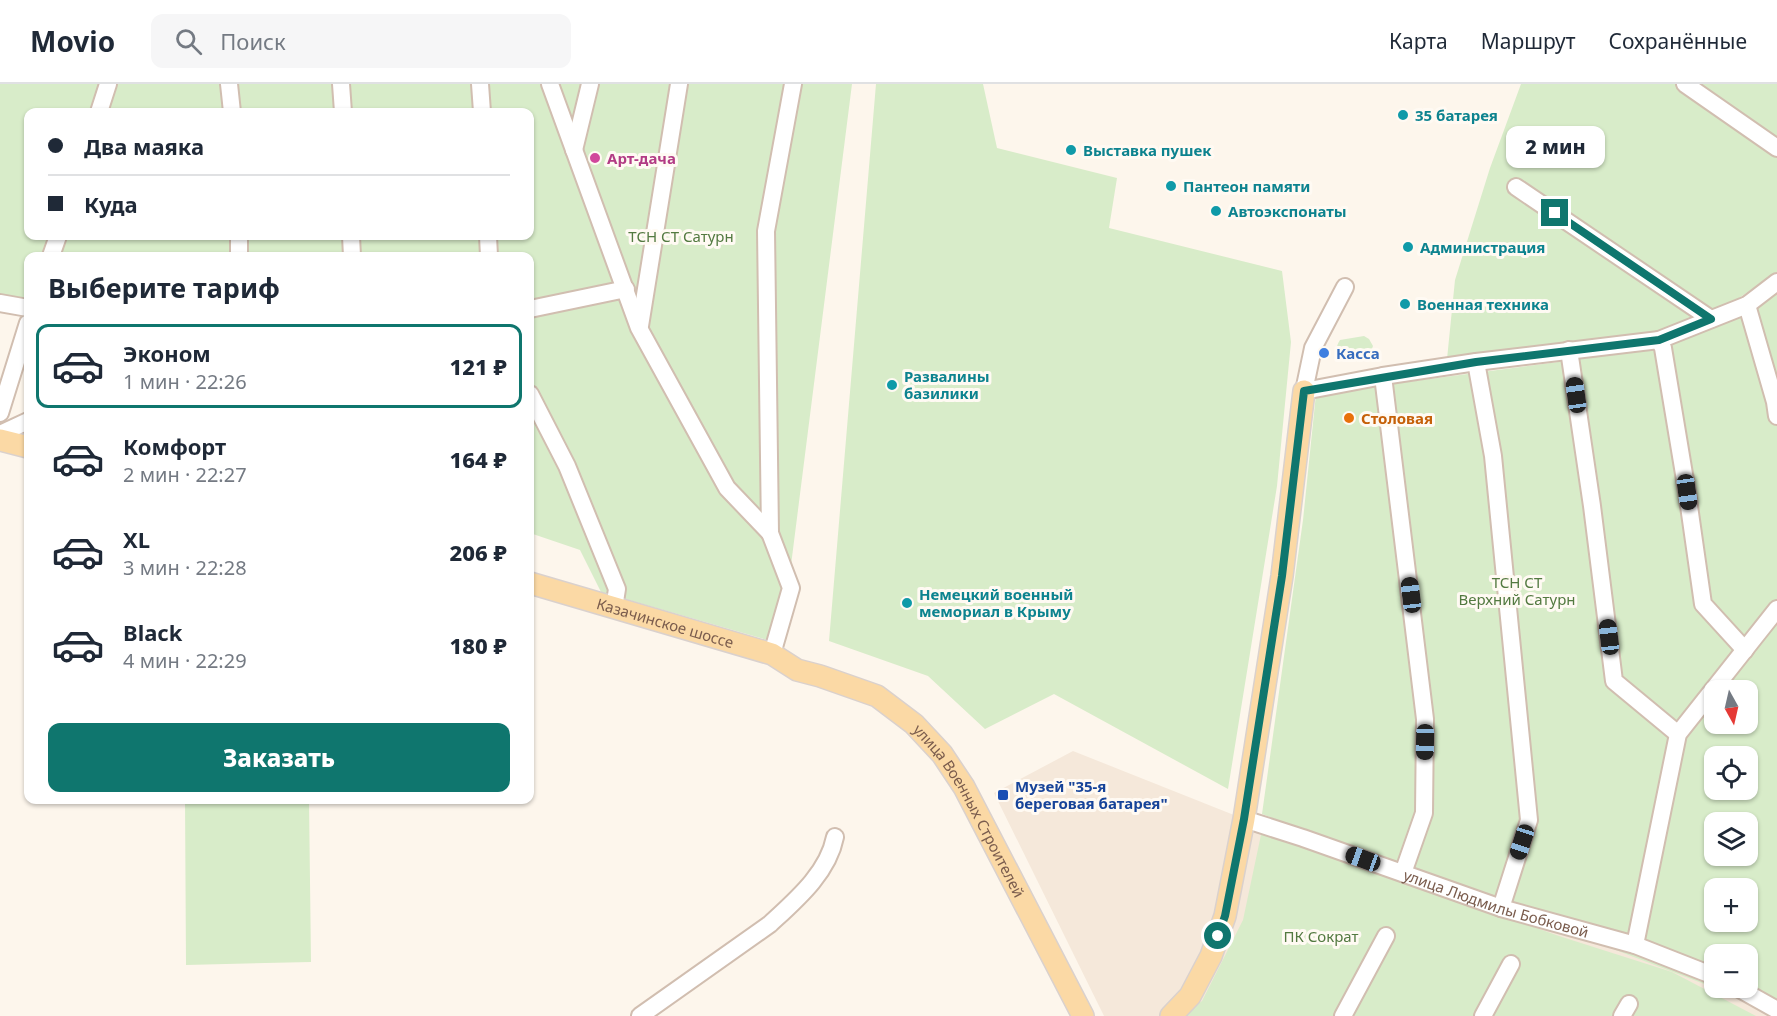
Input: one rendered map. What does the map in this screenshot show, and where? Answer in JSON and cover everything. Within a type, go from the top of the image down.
[{"type":"main road","points":[[1171,1016],[1190,996],[1211,956],[1225,916],[1244,819],[1282,576],[1304,391]]},
{"type":"main road","points":[[0,440],[24,446]]},
{"type":"main road","name":"Казачинское шоссе","points":[[534,584],[772,654],[797,670]]},
{"type":"main road","name":"улица Военных Строителей","points":[[797,670],[878,696],[914,724],[942,754],[964,787],[1083,1013]]},
{"type":"street","points":[[100,108],[108,84]]},
{"type":"street","points":[[229,84],[231,108]]},
{"type":"street","points":[[341,84],[343,108]]},
{"type":"street","points":[[480,84],[482,108]]},
{"type":"street","points":[[550,84],[639,328],[727,488],[770,533]]},
{"type":"street","points":[[574,150],[590,84]]},
{"type":"street","points":[[639,328],[679,84]]},
{"type":"street","points":[[772,654],[791,588],[770,533],[766,231],[793,84]]},
{"type":"street","points":[[1685,84],[1777,148]]},
{"type":"street","points":[[1516,187],[1711,319]]},
{"type":"street","points":[[1345,287],[1313,348],[1304,391],[1476,362],[1659,340],[1747,305],[1777,282]]},
{"type":"street","points":[[534,308],[626,289]]},
{"type":"street","points":[[0,303],[24,307]]},
{"type":"street","points":[[1747,305],[1777,416]]},
{"type":"street","points":[[0,413],[24,336]]},
{"type":"street","points":[[1659,340],[1663,348],[1703,604],[1745,650]]},
{"type":"street","points":[[1569,351],[1592,506],[1614,681],[1678,734]]},
{"type":"street","points":[[1476,362],[1493,456],[1529,820],[1501,908]]},
{"type":"street","points":[[1383,376],[1425,719],[1424,813],[1403,873]]},
{"type":"street","points":[[534,402],[567,466],[616,589],[614,608]]},
{"type":"street","points":[[0,434],[24,423]]},
{"type":"street","points":[[1635,945],[1678,734],[1777,609]]},
{"type":"street","name":"улица Людмилы Бобковой","points":[[1244,819],[1501,908],[1635,945],[1704,972]]},
{"type":"street","points":[[640,1016],[770,924],[787,909],[825,865],[833,849],[835,837]]},
{"type":"street","points":[[1343,1016],[1386,936]]},
{"type":"street","points":[[1484,1016],[1511,964]]},
{"type":"street","points":[[1756,998],[1777,1010]]},
{"type":"shaded area","points":[[1073,751],[1244,819],[1572,930],[1704,982],[1704,998],[1739,998],[1774,1016],[1104,1016],[994,793]]},
{"type":"green space","name":"ТСН СТ Сатурн","points":[[0,84],[852,84],[781,644],[601,592],[580,550],[534,534],[534,252],[24,252],[24,311],[0,308]]},
{"type":"green space","points":[[876,84],[983,84],[997,148],[1117,178],[1109,228],[1282,271],[1291,342],[1277,486],[1228,789],[1054,694],[985,729],[928,676],[829,641]]},
{"type":"green space","points":[[1521,84],[1777,84],[1777,272],[1739,298],[1655,333],[1447,359],[1455,280],[1490,168]]},
{"type":"green space","name":"ТСН СТ Верхний Сатурн","points":[[1777,284],[1777,1012],[1741,998],[1758,998],[1758,944],[1704,944],[1704,984],[1262,814],[1303,520],[1316,394],[1656,349]]},
{"type":"green space","points":[[1364,336],[1373,346],[1370,354],[1341,358],[1337,350],[1340,340]]},
{"type":"green space","points":[[185,804],[309,804],[311,962],[186,965]]},
{"type":"green space","name":"ПК Сократ","points":[[1262,830],[1559,936],[1672,972],[1704,989],[1704,998],[1722,998],[1756,1016],[1182,1016],[1202,1001],[1243,920]]},
{"type":"place","name":"35 батарея","points":[[1403,115]]},
{"type":"place","name":"Выставка пушек","points":[[1071,150]]},
{"type":"place","name":"Арт-дача","points":[[595,158]]},
{"type":"place","name":"Пантеон памяти","points":[[1171,186]]},
{"type":"place","name":"Автоэкспонаты","points":[[1216,211]]},
{"type":"place","name":"Администрация","points":[[1408,247]]},
{"type":"place","name":"Военная техника","points":[[1405,304]]},
{"type":"place","name":"Касса","points":[[1324,353]]},
{"type":"place","name":"Развалины базилики","points":[[892,385]]},
{"type":"place","name":"Столовая","points":[[1349,418]]},
{"type":"place","name":"Немецкий военный мемориал в Крыму","points":[[907,603]]},
{"type":"place","name":"Музей \"35-я береговая батарея\"","points":[[1003,795]]},
{"type":"route","points":[[1218,936],[1225,916],[1244,819],[1282,576],[1304,391],[1476,362],[1659,340],[1711,319],[1555,213]]}]
